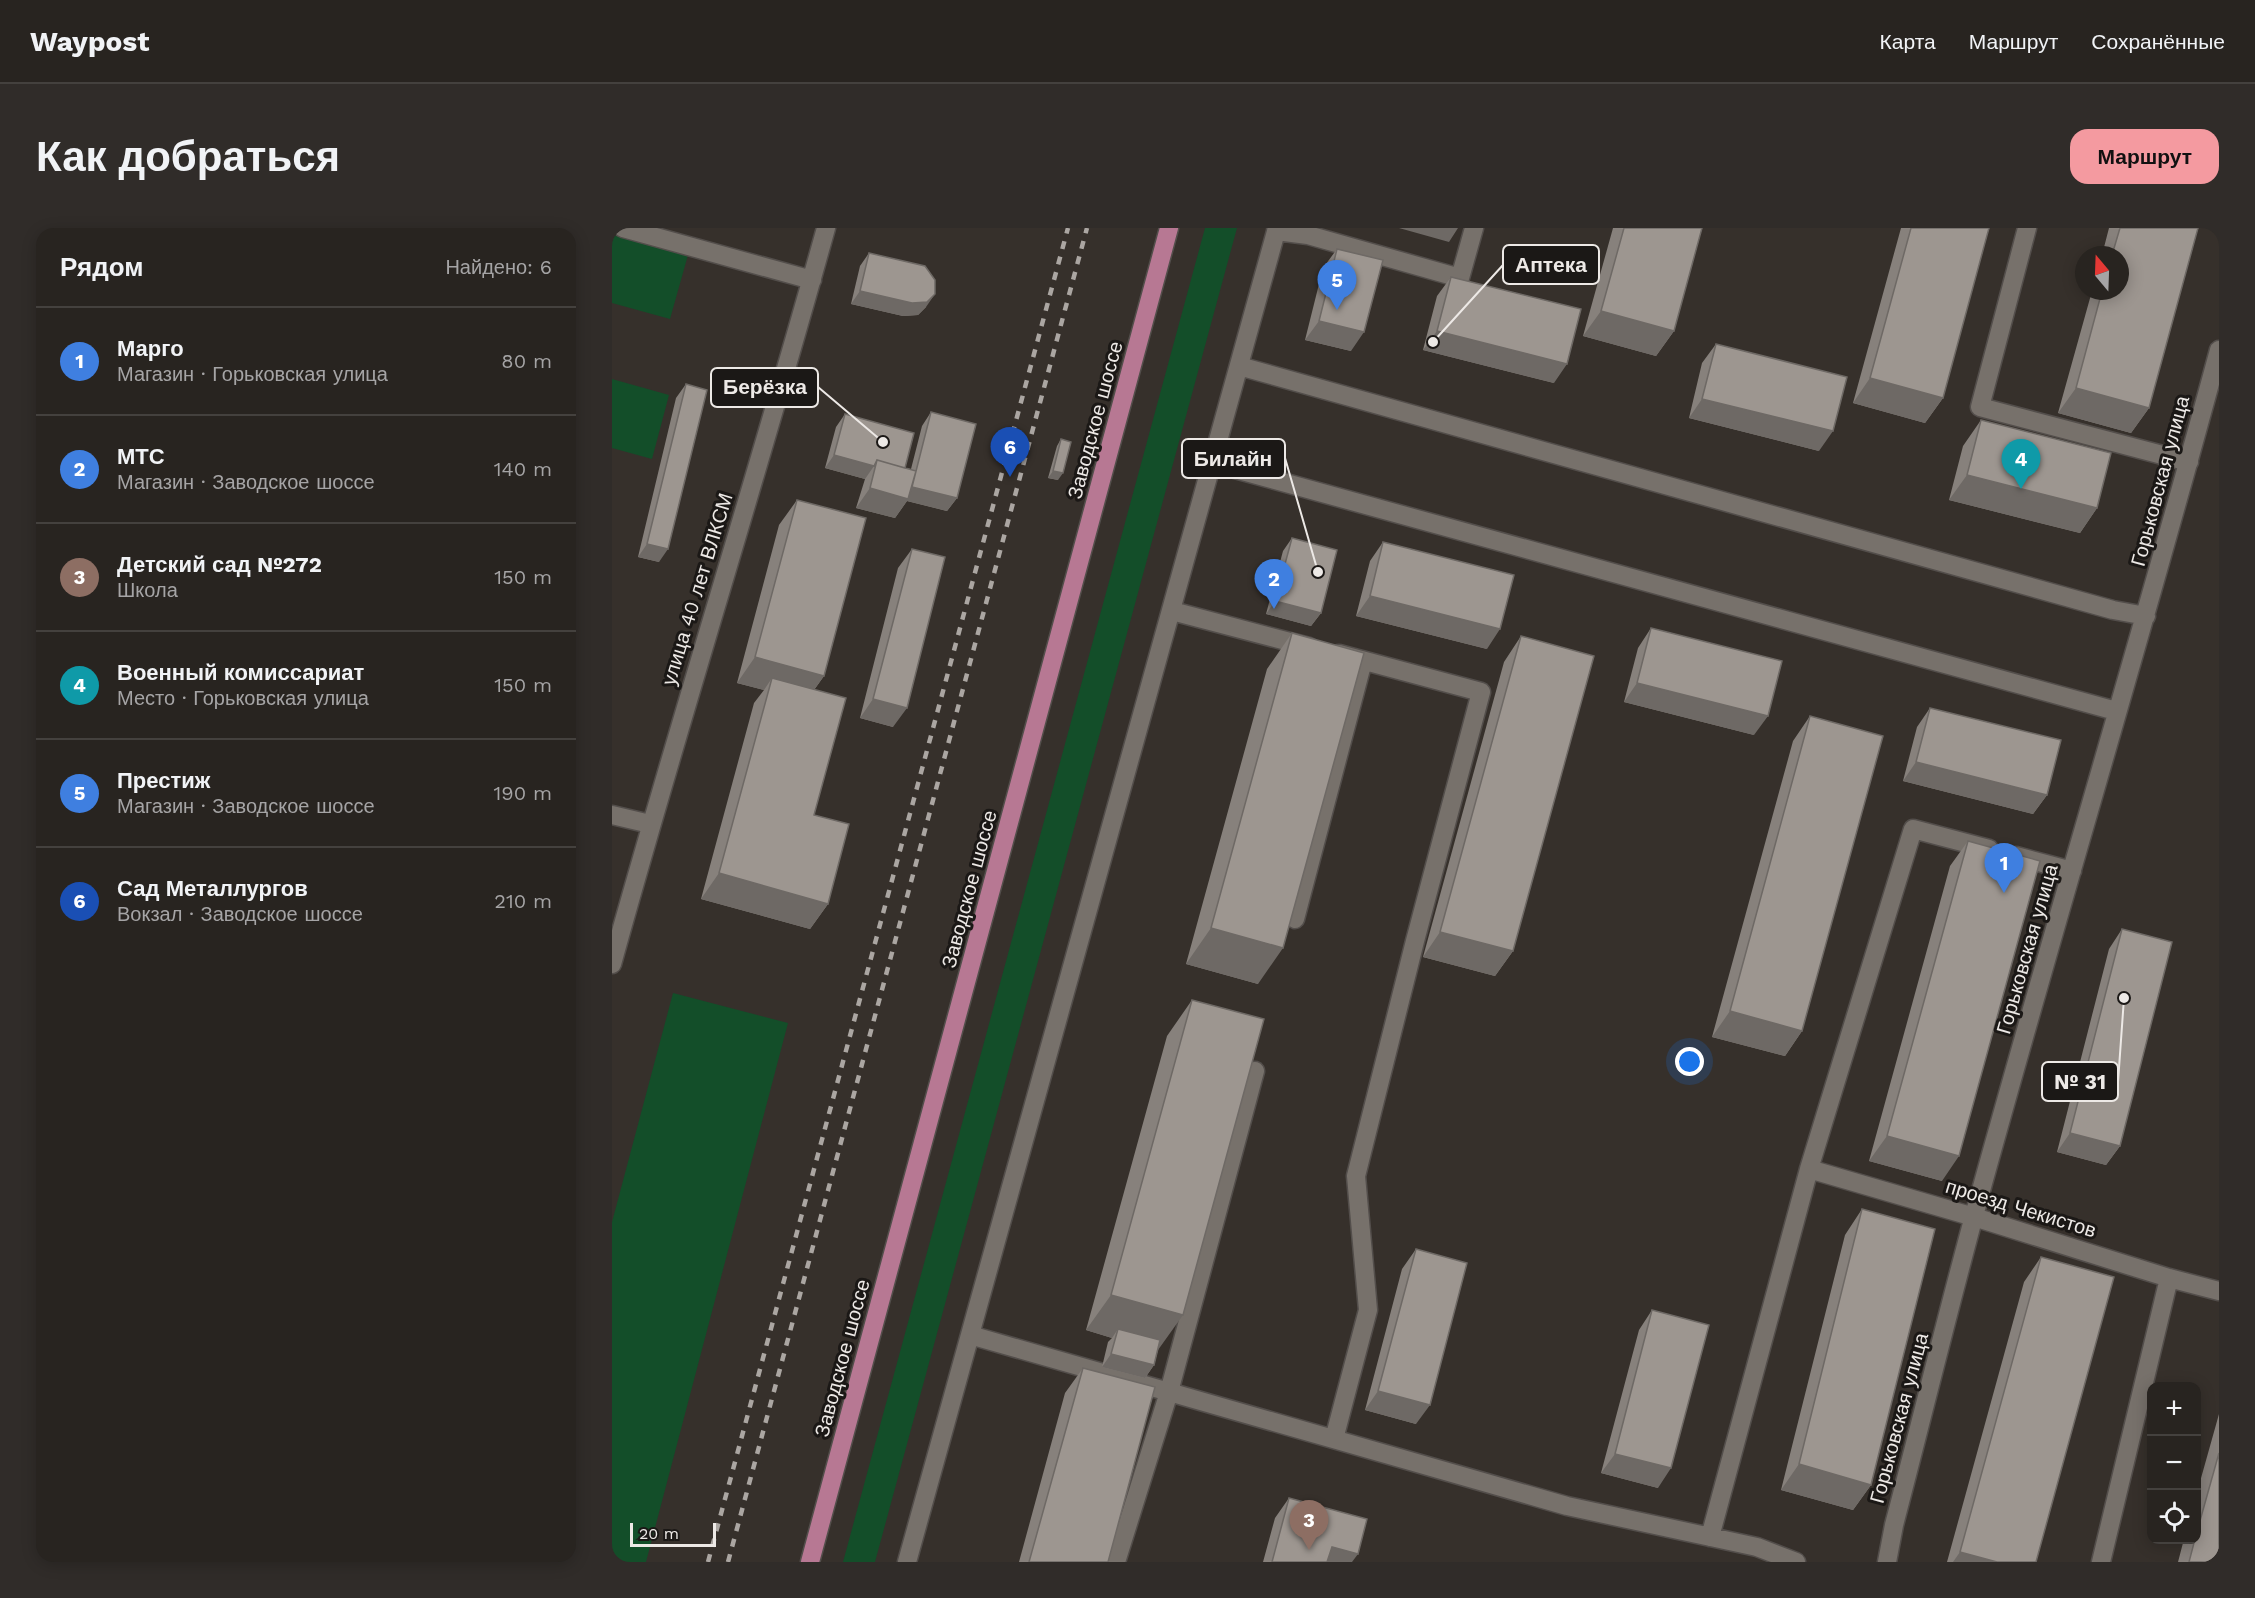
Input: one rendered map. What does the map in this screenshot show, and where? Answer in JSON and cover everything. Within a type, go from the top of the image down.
[{"type":"main road","name":"Заводское шоссе","points":[[810,1562],[1169,228]]},
{"type":"street","points":[[623,228],[812,280]]},
{"type":"street","name":"улица 40 лет ВЛКСМ","points":[[612,964],[650,824],[776,407],[826,228]]},
{"type":"street","points":[[907,1562],[1276,230],[1308,235],[1460,278],[1474,228]]},
{"type":"street","points":[[2027,228],[1980,407],[2189,462]]},
{"type":"street","name":"Горьковская улица","points":[[1887,1562],[1894,1525],[1974,1217],[2116,711],[2146,616],[2219,350]]},
{"type":"street","points":[[1239,366],[2114,610],[2146,616]]},
{"type":"street","points":[[1213,463],[2116,711]]},
{"type":"street","points":[[1172,610],[1481,692],[1356,1176],[1368,1310],[1334,1439]]},
{"type":"street","points":[[1295,919],[1363,661]]},
{"type":"street","points":[[612,815],[650,824]]},
{"type":"street","points":[[1710,1537],[1809,1169],[1913,829],[2072,871]]},
{"type":"street","points":[[1116,1562],[1169,1392],[1255,1071]]},
{"type":"street","name":"проезд Чекистов","points":[[1809,1169],[1974,1217],[2169,1278],[2219,1291]]},
{"type":"street","points":[[2101,1562],[2169,1278]]},
{"type":"street","points":[[970,1335],[1568,1506],[1757,1547],[1796,1562]]},
{"type":"green space","points":[[1205,228],[1237,228],[875,1562],[843,1562]]},
{"type":"green space","points":[[612,235],[688,255],[670,319],[612,303]]},
{"type":"green space","points":[[612,379],[669,395],[652,459],[612,448]]},
{"type":"green space","points":[[673,993],[788,1023],[646,1562],[612,1562],[612,1222]]},
{"type":"building","points":[[1624,228],[1702,228],[1674,331],[1601,311]]},
{"type":"building","points":[[1911,228],[1989,228],[1943,398],[1870,378]]},
{"type":"building","points":[[2120,228],[2198,228],[2149,408],[2076,388],[2100,300],[2129,300],[2129,246],[2115,246]]},
{"type":"building","points":[[1337,249],[1383,260],[1364,332],[1319,321]]},
{"type":"building","points":[[869,253],[925,266],[935,280],[935,294],[927,302],[912,303],[860,291]]},
{"type":"building","points":[[1451,277],[1581,309],[1567,364],[1437,331]]},
{"type":"building","points":[[1716,344],[1847,377],[1833,431],[1702,399]]},
{"type":"building","points":[[686,384],[707,390],[668,549],[647,544]]},
{"type":"building","points":[[931,412],[976,424],[957,498],[912,487]]},
{"type":"building","points":[[845,414],[914,433],[905,468],[877,460],[874,466],[834,455]]},
{"type":"building","points":[[1981,420],[2111,453],[2097,508],[1967,475]]},
{"type":"building","points":[[1061,439],[1071,442],[1063,473],[1053,471]]},
{"type":"building","points":[[877,460],[916,471],[908,499],[870,488]]},
{"type":"building","points":[[797,500],[866,518],[824,676],[755,657]]},
{"type":"building","points":[[1292,538],[1337,550],[1321,613],[1275,601]]},
{"type":"building","points":[[1383,542],[1514,575],[1500,629],[1370,596]]},
{"type":"building","points":[[912,549],[945,557],[907,708],[873,699]]},
{"type":"building","points":[[1651,628],[1782,661],[1768,716],[1637,683]]},
{"type":"building","points":[[1292,633],[1364,653],[1283,948],[1211,928]]},
{"type":"building","points":[[1521,636],[1594,656],[1513,951],[1440,932]]},
{"type":"building","points":[[772,678],[846,698],[814,815],[849,824],[828,904],[719,873]]},
{"type":"building","points":[[1930,708],[2061,740],[2047,795],[1916,762]]},
{"type":"building","points":[[1810,716],[1883,736],[1802,1031],[1730,1011]]},
{"type":"building","points":[[1968,841],[2040,861],[1959,1156],[1887,1136]]},
{"type":"building","points":[[2122,929],[2172,942],[2120,1146],[2070,1133]]},
{"type":"building","points":[[1192,1000],[1264,1019],[1183,1315],[1111,1295]]},
{"type":"building","points":[[1862,1209],[1935,1229],[1871,1485],[1799,1464]]},
{"type":"building","points":[[1416,1249],[1467,1263],[1430,1405],[1378,1391]]},
{"type":"building","points":[[2041,1257],[2114,1277],[2036,1562],[1997,1562],[1960,1552]]},
{"type":"building","points":[[1652,1310],[1709,1325],[1671,1468],[1615,1454]]},
{"type":"building","points":[[1118,1329],[1160,1340],[1154,1365],[1111,1354]]},
{"type":"building","points":[[1083,1368],[1155,1387],[1108,1562],[1029,1562]]},
{"type":"building","points":[[2219,1453],[2219,1562],[2189,1562],[2194,1544],[2201,1544],[2201,1517]]},
{"type":"building","points":[[1289,1498],[1367,1519],[1358,1554],[1332,1547],[1327,1562],[1272,1562]]},
{"type":"railway","points":[[708,1562],[1068,228]]},
{"type":"railway","points":[[728,1562],[1087,228]]},
{"type":"place","name":"Престиж","points":[[1337,310]]},
{"type":"place","name":"Аптека","points":[[1433,342]]},
{"type":"place","name":"Берёзка","points":[[883,442]]},
{"type":"place","name":"Сад Металлургов","points":[[1010,477]]},
{"type":"place","name":"Военный комиссариат","points":[[2021,489]]},
{"type":"place","name":"Билайн","points":[[1318,572]]},
{"type":"place","name":"МТС","points":[[1274,609]]},
{"type":"place","name":"Марго","points":[[2004,893]]},
{"type":"place","name":"№ 31","points":[[2124,998]]},
{"type":"place","name":"Детский сад №272","points":[[1309,1550]]}]
